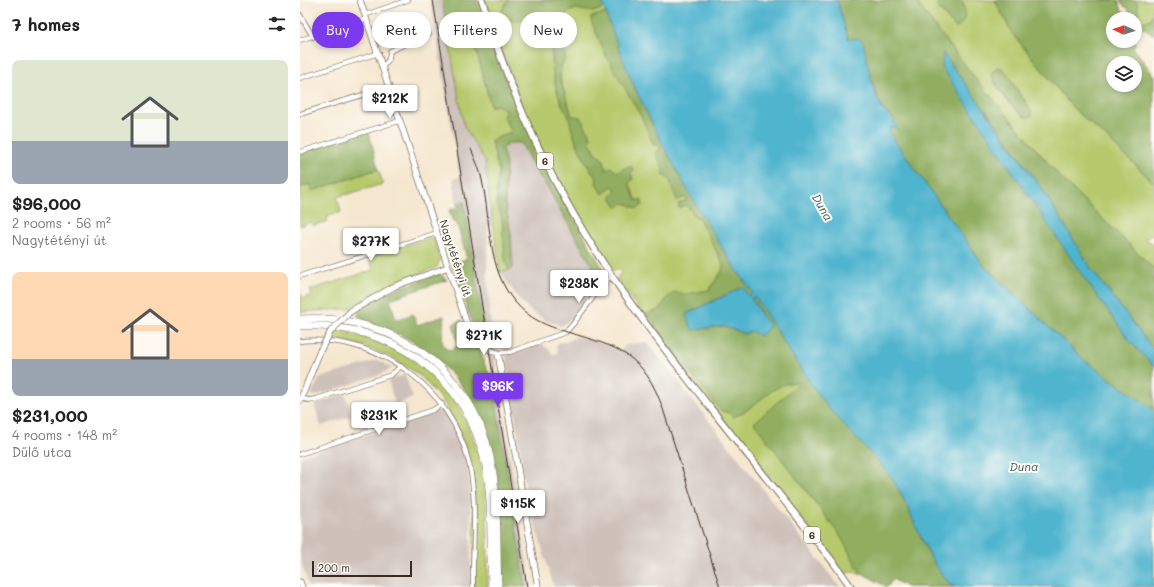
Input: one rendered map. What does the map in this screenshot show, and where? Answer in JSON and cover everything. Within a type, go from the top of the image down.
[{"type":"highway","points":[[300,319],[332,319],[350,321],[391,334],[415,347],[431,359],[458,388],[476,417],[490,456],[496,503],[498,587]]},
{"type":"highway","points":[[300,326],[348,328],[389,341],[405,349],[427,365],[454,394],[475,430],[486,467],[489,497],[492,587]]},
{"type":"main road","name":"Nagytétényi út","points":[[360,0],[379,53],[382,68],[443,254],[470,329],[480,342],[498,353]]},
{"type":"main road","name":"6","points":[[482,0],[505,69],[538,148],[570,210],[611,276],[678,367],[834,562],[851,587]]},
{"type":"main road","points":[[435,271],[442,265],[443,254]]},
{"type":"main road","points":[[301,399],[320,351],[331,331],[350,311],[395,286],[448,267]]},
{"type":"main road","points":[[435,271],[445,274],[452,280]]},
{"type":"main road","points":[[498,353],[538,587]]},
{"type":"main road","points":[[300,582],[302,587]]},
{"type":"street","points":[[366,17],[408,0]]},
{"type":"street","points":[[300,15],[312,34]]},
{"type":"street","points":[[300,40],[312,36]]},
{"type":"street","points":[[382,68],[389,59],[390,52],[399,48]]},
{"type":"street","points":[[300,78],[379,53]]},
{"type":"street","points":[[300,114],[389,87]]},
{"type":"street","points":[[300,152],[399,120]]},
{"type":"street","points":[[300,276],[437,233]]},
{"type":"street","points":[[498,353],[510,352],[566,332],[574,324],[597,292],[611,276]]},
{"type":"street","points":[[300,341],[330,341],[349,344],[375,352],[401,366],[416,377],[442,404],[451,417],[463,444],[472,480],[473,587]]},
{"type":"street","points":[[301,399],[316,400],[391,375],[401,366]]},
{"type":"street","points":[[300,454],[433,410],[442,404]]},
{"type":"street","points":[[300,450],[307,451]]},
{"type":"shaded area","points":[[430,0],[442,0],[444,12],[439,12],[439,48],[450,48],[464,126],[485,161],[493,226],[488,226],[487,270],[492,345],[531,587],[526,587],[464,202],[457,203],[455,192],[453,179],[460,177]]},
{"type":"shaded area","points":[[511,143],[522,143],[538,175],[546,185],[597,274],[592,288],[576,312],[574,311],[573,313],[575,315],[573,318],[561,326],[547,321],[532,312],[519,299],[500,272],[513,268],[505,203],[506,166],[502,147]]},
{"type":"shaded area","points":[[577,336],[605,344],[620,352],[625,345],[647,342],[840,587],[554,587],[527,499],[506,355],[543,343],[545,347],[550,349],[552,355],[558,353],[556,347],[559,342],[566,342]]},
{"type":"shaded area","points":[[378,360],[392,368],[379,375],[315,396],[311,394],[320,378]]},
{"type":"shaded area","points":[[405,375],[413,398],[395,404],[388,380]]},
{"type":"shaded area","points":[[345,394],[352,416],[321,426],[314,404]]},
{"type":"shaded area","points":[[440,410],[445,412],[457,434],[467,463],[471,498],[471,587],[309,587],[300,559],[300,457]]},
{"type":"green space","points":[[442,0],[476,0],[479,12],[444,12]]},
{"type":"green space","points":[[476,0],[479,0],[482,12],[479,12]]},
{"type":"green space","points":[[485,0],[601,0],[635,88],[755,297],[949,583],[954,587],[907,587],[893,579],[887,587],[861,572],[860,575],[854,571],[845,574],[705,396],[617,280],[619,275],[622,273],[621,270],[612,271],[605,263],[551,170],[524,112],[500,48],[512,48],[512,12],[489,12]],"holes":[[[520,12],[577,12],[577,48],[563,48],[565,58],[561,66],[560,79],[572,116],[580,118],[591,137],[589,141],[597,154],[605,161],[604,164],[606,171],[617,172],[627,167],[634,171],[631,174],[629,183],[637,201],[636,209],[634,206],[623,203],[618,208],[616,189],[612,186],[603,194],[597,179],[587,165],[574,136],[569,116],[560,101],[557,48],[520,48]]]},
{"type":"green space","points":[[508,0],[601,0],[604,8],[593,12],[576,9],[568,12],[520,12],[520,21],[512,21],[512,12],[504,12],[502,10]]},
{"type":"green space","points":[[837,0],[917,0],[919,6],[975,78],[1060,177],[1154,269],[1154,350],[1092,270],[1044,192],[986,110],[1043,210],[1084,276],[1105,308],[1154,367],[1154,410],[1085,361],[984,266],[890,134],[890,127],[894,127],[895,120],[883,109],[854,39],[848,38]]},
{"type":"green space","points":[[917,0],[941,0],[938,7],[951,23],[965,7],[961,0],[995,0],[1012,33],[1074,109],[1105,136],[1154,183],[1154,235],[1152,234],[1145,239],[1154,244],[1154,269],[1060,177],[975,78],[919,6]],"holes":[[[1002,68],[1028,105],[1028,117],[1017,111],[1000,91],[993,80]]]},
{"type":"green space","points":[[941,0],[961,0],[965,15],[960,25],[956,28],[938,7],[937,2]]},
{"type":"green space","points":[[995,0],[1118,0],[1124,12],[1106,12],[1106,48],[1134,48],[1140,56],[1106,56],[1106,92],[1142,92],[1142,59],[1154,76],[1154,183],[1105,136],[1074,109],[1012,33]]},
{"type":"green space","points":[[1120,0],[1135,0],[1137,2],[1139,12],[1129,12],[1129,9],[1124,6]]},
{"type":"green space","points":[[1135,0],[1154,0],[1152,18],[1142,23],[1142,12],[1136,12],[1137,2]]},
{"type":"green space","points":[[606,13],[635,88],[677,170],[733,266],[752,292],[751,295],[748,295],[743,287],[686,314],[692,329],[723,326],[745,334],[751,331],[760,336],[770,327],[751,297],[755,297],[818,393],[835,415],[891,477],[899,490],[936,566],[944,578],[954,587],[907,587],[893,579],[887,587],[860,572],[839,534],[754,423],[799,383],[782,385],[741,414],[733,417],[729,413],[720,410],[654,326],[654,321],[648,316],[643,315],[659,310],[668,297],[675,292],[686,294],[709,290],[722,271],[723,264],[699,218],[692,214],[693,212],[685,205],[679,208],[678,204],[687,200],[686,197],[677,200],[669,179],[663,175],[663,168],[655,152],[661,150],[658,144],[654,146],[642,118],[604,52],[591,21],[591,17]]},
{"type":"green space","points":[[1154,13],[1154,35],[1142,28],[1142,22],[1150,20]]},
{"type":"green space","points":[[450,48],[472,48],[477,52],[491,107],[497,105],[507,110],[507,124],[512,132],[491,142],[499,171],[497,202],[502,218],[505,260],[509,270],[500,272],[485,161],[464,126]]},
{"type":"green space","points":[[468,48],[492,48],[547,171],[604,271],[604,281],[592,288],[592,285],[597,279],[595,271],[546,185],[538,175],[521,143],[511,143],[502,148],[506,165],[505,203],[511,233],[513,268],[509,270],[505,260],[502,218],[497,202],[499,171],[491,141],[512,132],[503,116],[506,110],[497,105],[491,107],[477,52]]},
{"type":"green space","points":[[552,48],[565,48],[565,58],[561,67],[560,79],[572,116],[580,117],[591,137],[589,141],[597,154],[605,161],[604,164],[606,170],[611,167],[617,172],[631,166],[634,171],[631,174],[633,179],[629,183],[636,201],[641,199],[643,205],[636,209],[634,206],[632,207],[629,204],[623,203],[618,208],[611,197],[616,189],[612,186],[603,194],[596,183],[597,179],[585,161],[573,134],[569,116],[557,92],[553,71]]},
{"type":"green space","points":[[999,67],[1007,73],[1019,94],[1028,105],[1032,115],[1028,118],[1017,111],[1006,99],[993,79],[991,73]]},
{"type":"green space","points":[[369,132],[378,169],[312,191],[310,184],[300,187],[300,153]]},
{"type":"green space","points":[[378,169],[383,184],[337,197],[341,212],[327,217],[328,221],[312,226],[311,222],[300,226],[300,187],[310,184],[312,191]]},
{"type":"green space","points":[[464,202],[486,342],[473,326],[452,264],[467,259],[457,224],[453,222],[449,210],[458,208],[457,203]]},
{"type":"green space","points":[[433,237],[440,260],[437,267],[399,281],[348,309],[300,312],[300,293],[303,298],[312,295],[310,290],[373,270],[369,257]]},
{"type":"green space","points":[[440,274],[447,280],[390,299],[396,320],[413,314],[417,325],[444,316],[442,342],[446,349],[452,350],[458,344],[453,324],[462,320],[466,330],[480,351],[492,377],[526,587],[502,587],[499,489],[494,459],[486,430],[473,402],[453,376],[421,347],[399,334],[371,324],[358,316],[358,310],[387,292]]},
{"type":"green space","points":[[338,330],[368,339],[395,350],[418,364],[438,381],[455,402],[468,425],[478,453],[484,483],[487,522],[488,587],[474,587],[474,482],[465,445],[445,404],[422,377],[392,357],[358,344],[332,339]]},
{"type":"water","name":"Duna","points":[[601,0],[837,0],[848,38],[859,38],[863,42],[872,84],[878,101],[884,111],[897,126],[898,130],[894,127],[890,127],[890,134],[984,266],[1085,361],[1154,410],[1154,587],[954,587],[944,578],[936,566],[899,490],[891,477],[843,425],[818,394],[755,297],[751,298],[770,327],[760,336],[751,331],[745,334],[723,326],[692,330],[686,314],[743,287],[748,295],[751,295],[752,292],[719,243],[689,193],[661,141],[630,77]]},
{"type":"water","points":[[943,53],[1044,192],[1092,270],[1154,350],[1154,367],[1129,340],[1085,279],[942,68]]},
{"type":"railway","points":[[433,0],[527,587]]},
{"type":"railway","points":[[471,149],[482,180],[491,244],[499,275],[515,302],[526,313],[545,324],[615,348],[638,364],[656,391],[720,587]]}]
